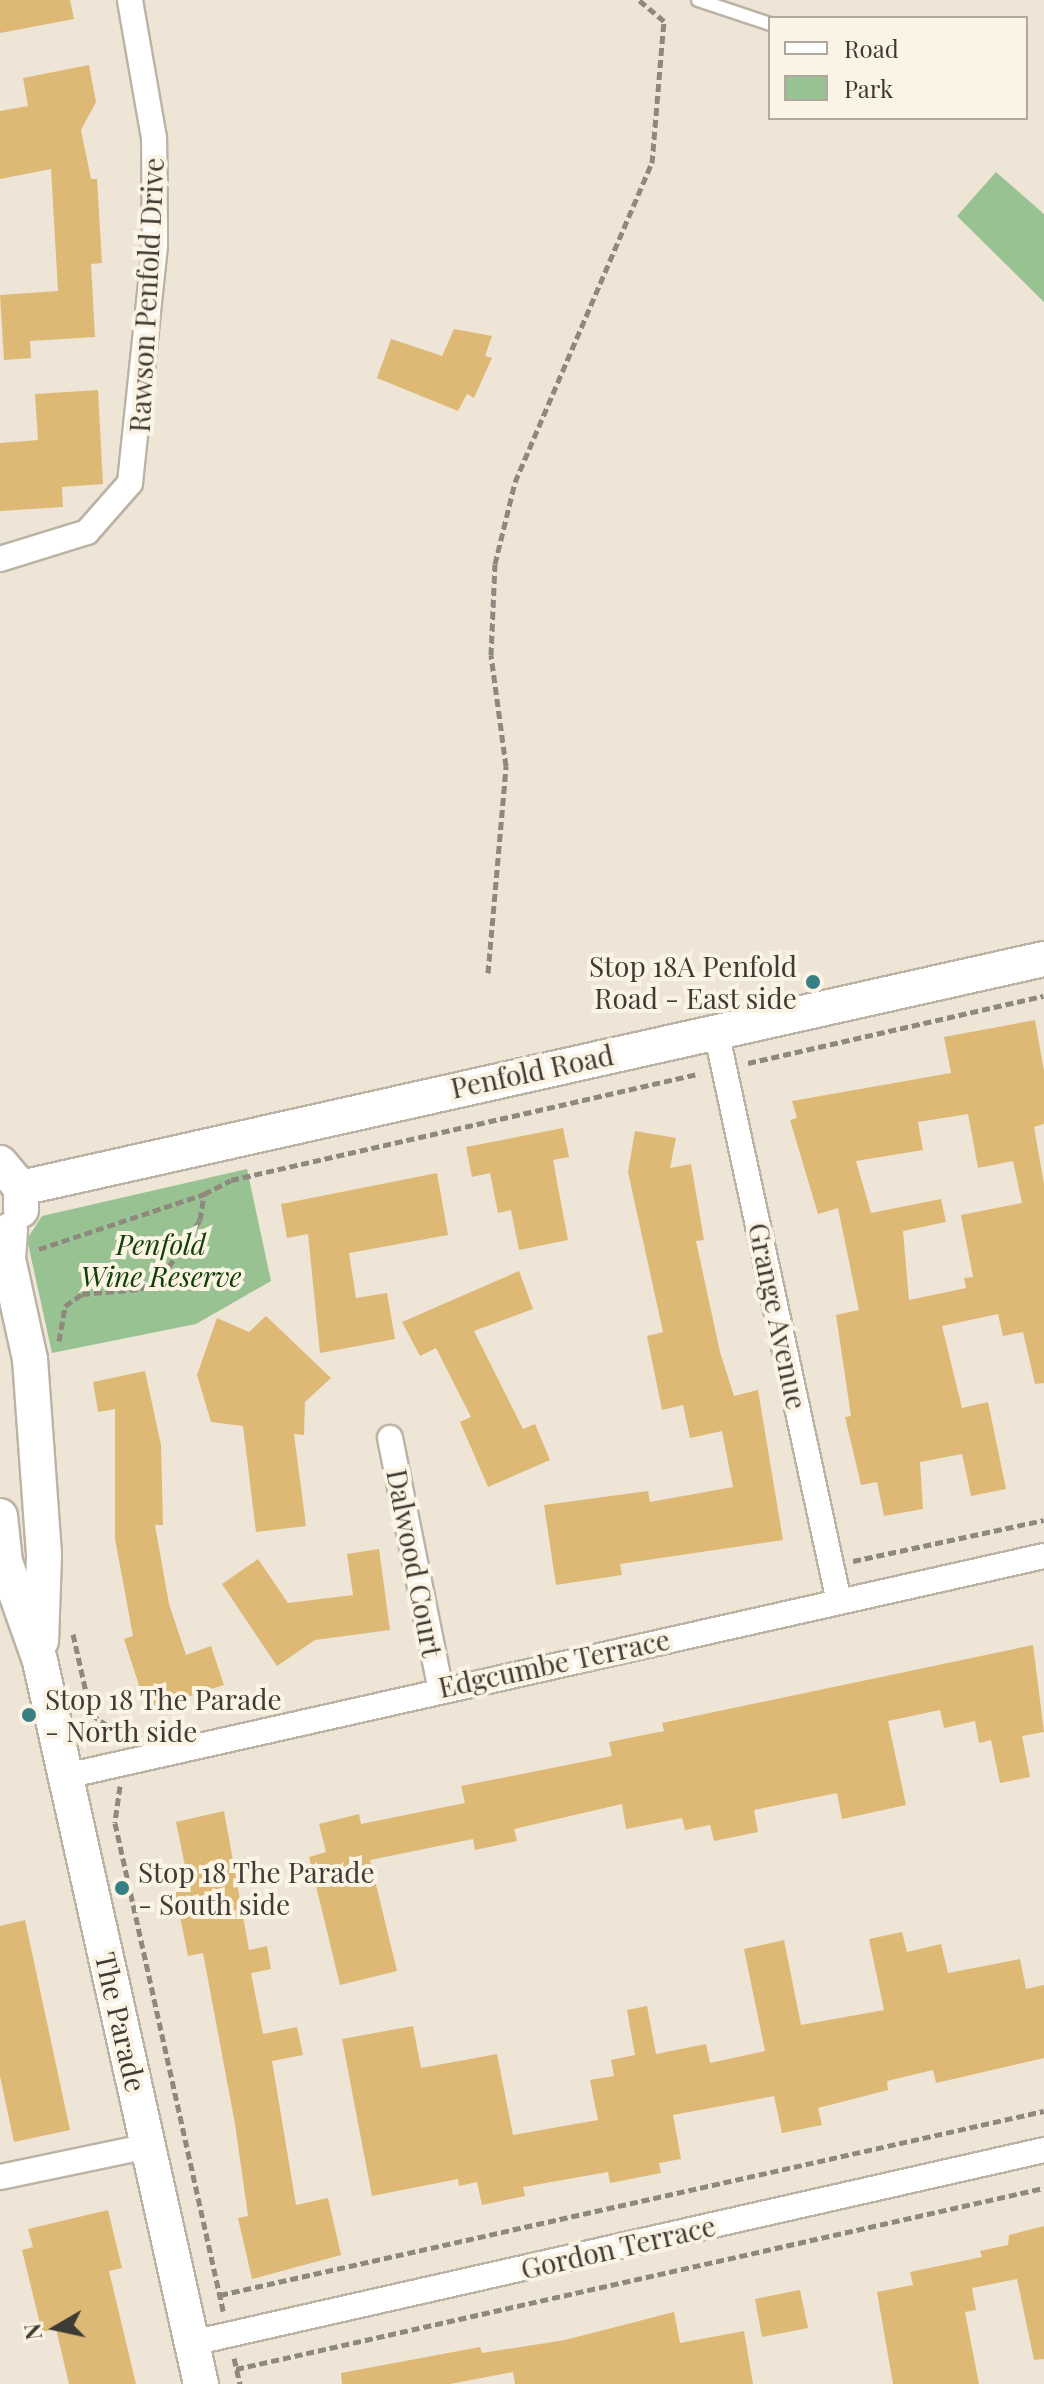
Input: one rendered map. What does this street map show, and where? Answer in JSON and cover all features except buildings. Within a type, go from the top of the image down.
[{"type":"main road","name":"Penfold Road","points":[[10,1175],[716,1031],[1044,959]]},
{"type":"main road","name":"The Parade","points":[[10,1175],[21,1211],[8,1259],[30,1359],[44,1556],[40,1661]]},
{"type":"main road","name":"The Parade","points":[[0,1516],[5,1562],[40,1661],[201,2384]]},
{"type":"street","name":"Rawson Penfold Drive","points":[[0,559],[87,532],[130,483],[155,244],[154,138],[130,0]]},
{"type":"street","name":"Grange Avenue","points":[[716,1031],[839,1602]]},
{"type":"street","name":"Dalwood Court","points":[[390,1438],[440,1687]]},
{"type":"street","name":"Edgcumbe Terrace","points":[[66,1776],[440,1687],[1044,1556]]},
{"type":"street","points":[[0,2177],[148,2146]]},
{"type":"street","name":"Gordon Terrace","points":[[192,2343],[1044,2150]]},
{"type":"lane","points":[[698,0],[768,23]]},
{"type":"path","points":[[488,973],[506,766],[491,655],[495,564],[515,482],[652,163],[664,21],[639,0]]},
{"type":"path","points":[[11,1241],[204,1194],[261,1170],[1044,996]]},
{"type":"path","points":[[58,1347],[65,1306],[82,1294],[140,1289],[162,1277],[200,1220],[204,1194]]},
{"type":"path","points":[[833,1565],[1044,1520]]},
{"type":"path","points":[[71,1627],[91,1714],[108,1726],[113,1751]]},
{"type":"path","points":[[119,1781],[123,1799],[115,1823],[224,2316]]},
{"type":"path","points":[[220,2295],[1044,2111]]},
{"type":"path","points":[[236,2369],[1044,2188]]},
{"type":"path","points":[[232,2351],[240,2384]]},
{"type":"green space","points":[[996,172],[1044,214],[1044,302],[957,216]]},
{"type":"green space","name":"Penfold Wine Reserve","points":[[247,1169],[271,1281],[196,1324],[52,1353],[27,1239],[42,1216]]},
{"type":"place","name":"Stop 18A Penfold Road - East side","points":[[813,982]]},
{"type":"place","name":"Stop 18 The Parade - North side","points":[[29,1715]]},
{"type":"place","name":"Stop 18 The Parade - South side","points":[[122,1888]]}]
